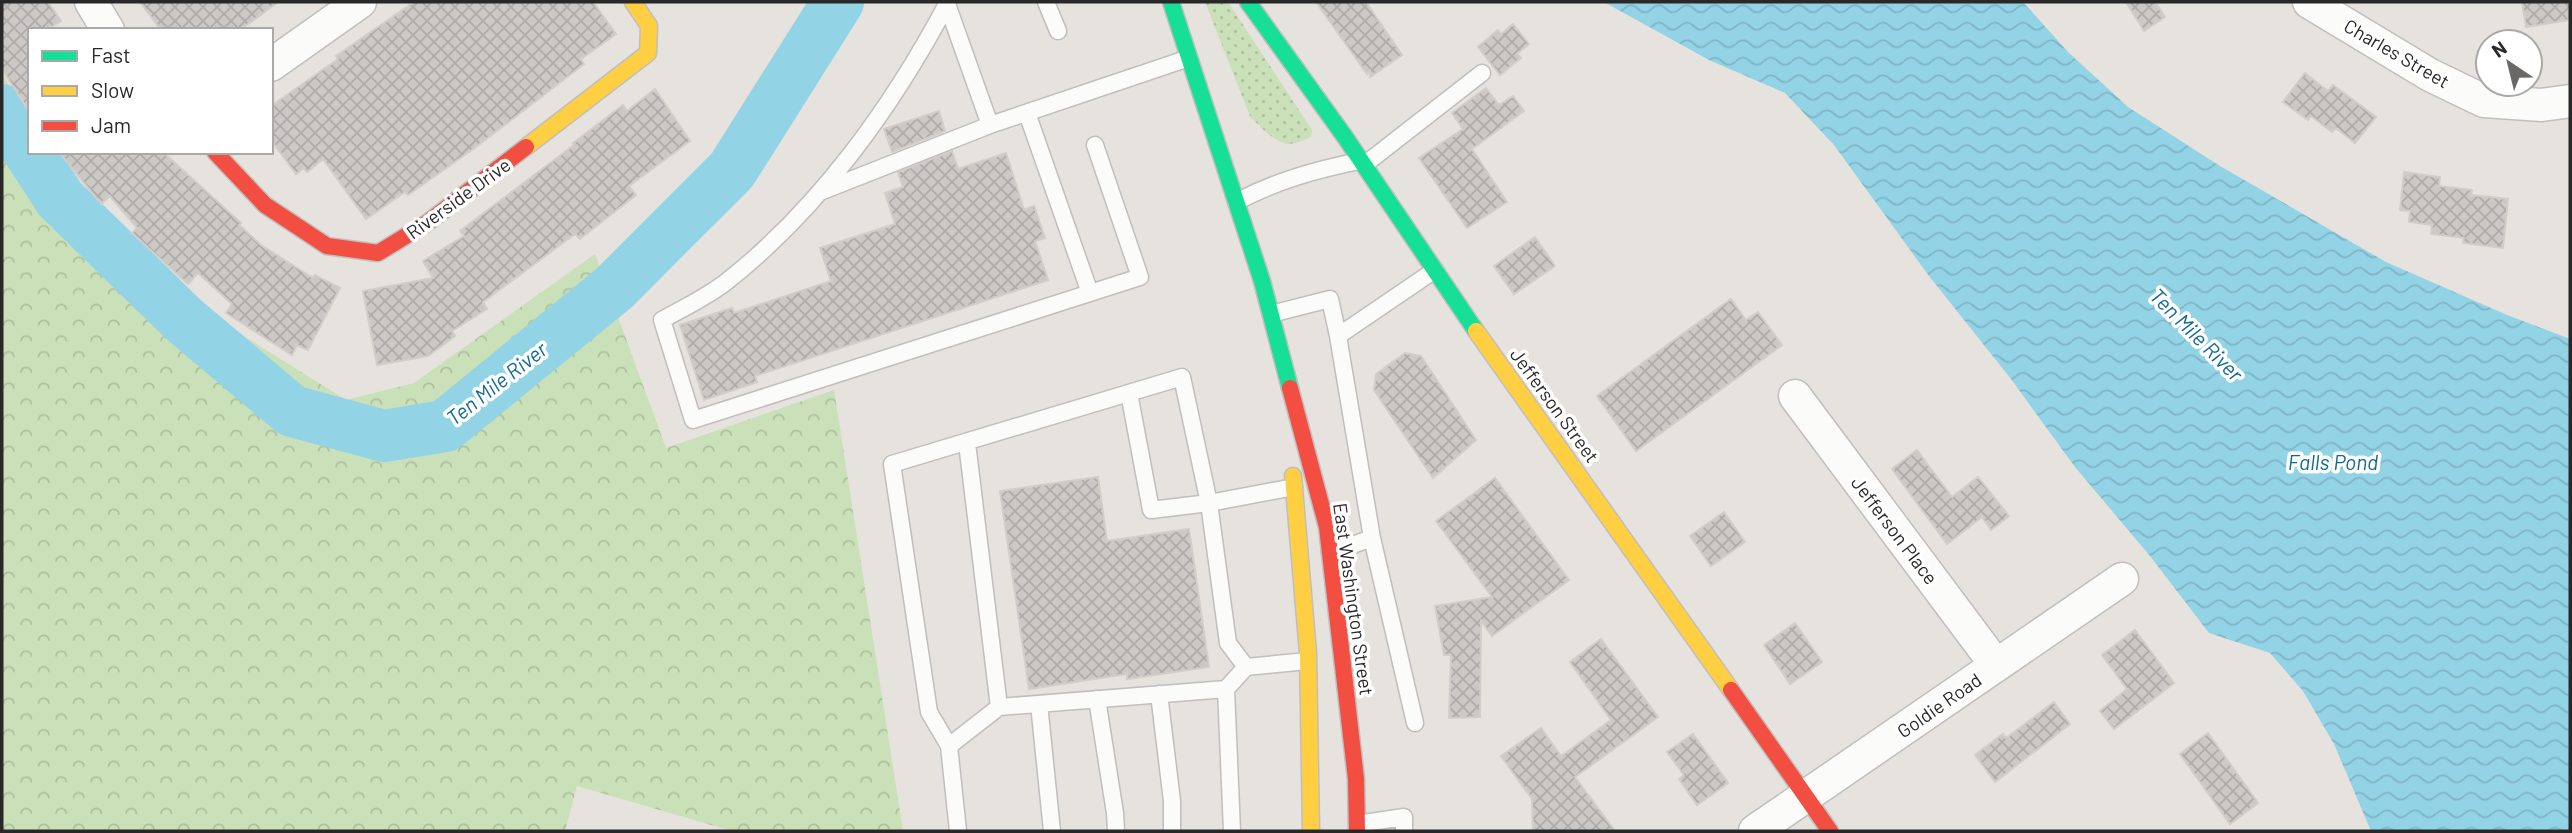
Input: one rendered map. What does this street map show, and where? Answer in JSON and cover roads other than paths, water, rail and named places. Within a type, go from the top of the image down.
[{"type":"street","points":[[91,2],[107,28]]},
{"type":"street","points":[[273,64],[360,2]]},
{"type":"street","name":"Riverside Drive","points":[[217,154],[264,205],[327,246],[379,253],[427,223],[648,53],[649,26],[633,2]]},
{"type":"street","name":"East Washington Street","points":[[1171,2],[1270,314],[1326,527],[1356,779],[1357,828]]},
{"type":"street","name":"Jefferson Street","points":[[1248,2],[1830,831]]},
{"type":"street","name":"Charles Street","points":[[2309,2],[2430,75],[2484,101],[2542,105],[2570,101]]},
{"type":"street","name":"East Washington Street","points":[[1276,335],[1303,565],[1311,831]]},
{"type":"street","name":"Jefferson Place","points":[[1795,396],[1996,665]]},
{"type":"street","name":"Goldie Road","points":[[1755,831],[2122,579]]},
{"type":"lane","points":[[1046,2],[1058,31]]},
{"type":"lane","points":[[948,3],[990,125]]},
{"type":"lane","points":[[948,3],[897,89],[818,193],[777,237],[725,284],[662,320],[693,420],[1140,277],[1095,145]]},
{"type":"lane","points":[[818,193],[990,125],[1189,58]]},
{"type":"lane","points":[[1236,202],[1268,185],[1312,171],[1362,163],[1482,73]]},
{"type":"lane","points":[[1027,113],[1090,293]]},
{"type":"lane","points":[[1338,336],[1435,270]]},
{"type":"lane","points":[[1270,314],[1330,299],[1372,538],[1415,723]]},
{"type":"lane","points":[[958,831],[949,746],[929,712],[892,464],[1182,377],[1209,503],[1228,643],[1246,667]]},
{"type":"lane","points":[[1129,393],[1151,510],[1209,503],[1294,487]]},
{"type":"lane","points":[[967,443],[999,707]]},
{"type":"lane","points":[[1329,553],[1372,538]]},
{"type":"lane","points":[[949,746],[999,707],[1226,689],[1246,667],[1307,661]]},
{"type":"lane","points":[[1226,689],[1232,831]]},
{"type":"lane","points":[[1159,694],[1172,801],[1171,831]]},
{"type":"lane","points":[[1097,699],[1115,813],[1115,831]]},
{"type":"lane","points":[[1039,704],[1052,831]]},
{"type":"lane","points":[[1357,828],[1404,817],[1404,831]]},
{"type":"water","name":"Falls Pond","points":[[1604,2],[2023,2],[2068,52],[2128,107],[2220,166],[2386,262],[2507,315],[2570,339],[2570,831],[2371,831],[2334,744],[2303,691],[2270,653],[2209,633],[2150,556],[2075,467],[2011,379],[1929,276],[1834,145],[1785,93],[1709,60]]},
{"type":"waterway","name":"Ten Mile River","points":[[31,154],[60,199],[183,319],[292,411],[384,436],[445,426],[614,288],[732,170],[838,2]]},
{"type":"waterway","name":"Ten Mile River","points":[[2,110],[28,150]]}]
